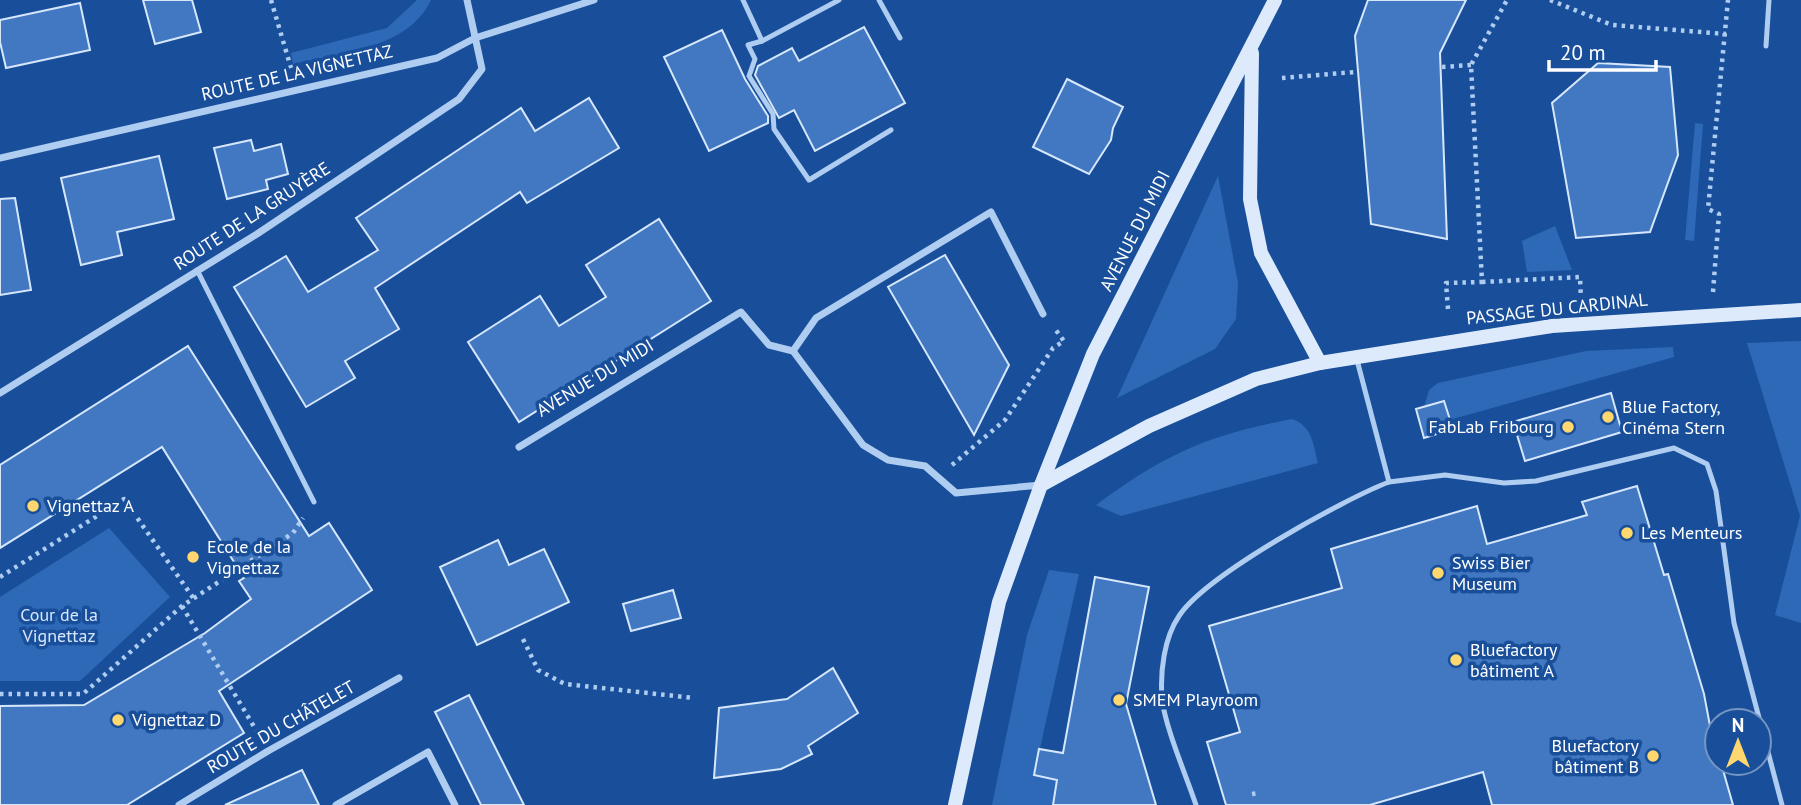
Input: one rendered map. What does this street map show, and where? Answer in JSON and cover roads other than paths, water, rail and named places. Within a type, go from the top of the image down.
[{"type":"street","points":[[467,0],[475,38]]},
{"type":"street","name":"ROUTE DE LA VIGNETTAZ","points":[[0,158],[437,58],[475,38],[594,0]]},
{"type":"street","name":"AVENUE DU MIDI","points":[[955,805],[999,602],[1041,485],[1093,354],[1275,0]]},
{"type":"street","name":"ROUTE DE LA GRUYÈRE","points":[[0,393],[197,270],[459,99],[482,69],[475,38]]},
{"type":"street","points":[[1252,48],[1250,199],[1261,253],[1320,363]]},
{"type":"street","points":[[793,351],[816,318],[992,212],[1044,314]]},
{"type":"street","name":"PASSAGE DU CARDINAL","points":[[1041,485],[1149,426],[1256,379],[1320,363],[1552,326],[1801,310]]},
{"type":"street","name":"AVENUE DU MIDI","points":[[519,447],[741,312],[769,345],[793,351],[863,445],[888,460],[925,466],[956,493],[1041,485]]},
{"type":"street","name":"ROUTE DU CHÂTELET","points":[[179,805],[268,751],[399,678]]},
{"type":"street","points":[[336,805],[428,752],[455,805]]},
{"type":"lane","points":[[743,0],[762,41]]},
{"type":"lane","points":[[839,0],[748,46],[755,58],[749,76],[773,114],[774,129],[809,180],[891,130]]},
{"type":"lane","points":[[879,0],[900,38]]},
{"type":"lane","points":[[1766,46],[1769,0]]},
{"type":"lane","points":[[197,270],[314,502]]},
{"type":"lane","points":[[1356,357],[1389,482]]},
{"type":"lane","points":[[1196,805],[1162,700],[1164,652],[1178,616],[1202,590],[1353,496],[1389,482],[1445,475],[1504,483],[1536,481],[1674,448],[1707,464],[1716,491],[1734,623],[1782,805]]},
{"type":"place","name":"Blue Factory, Cinéma Stern","points":[[1608,417]]},
{"type":"place","name":"FabLab Fribourg","points":[[1568,427]]},
{"type":"place","name":"Vignettaz A","points":[[33,506]]},
{"type":"place","name":"Les Menteurs","points":[[1627,533]]},
{"type":"place","name":"Ecole de la Vignettaz","points":[[193,557]]},
{"type":"place","name":"Swiss Bier Museum","points":[[1438,573]]},
{"type":"place","name":"Bluefactory bâtiment A","points":[[1456,660]]},
{"type":"place","name":"SMEM Playroom","points":[[1119,700]]},
{"type":"place","name":"Vignettaz D","points":[[118,720]]},
{"type":"place","name":"Bluefactory bâtiment B","points":[[1653,756]]},
{"type":"park label","name":"Cour de la Vignettaz","points":[[59,625]]}]
